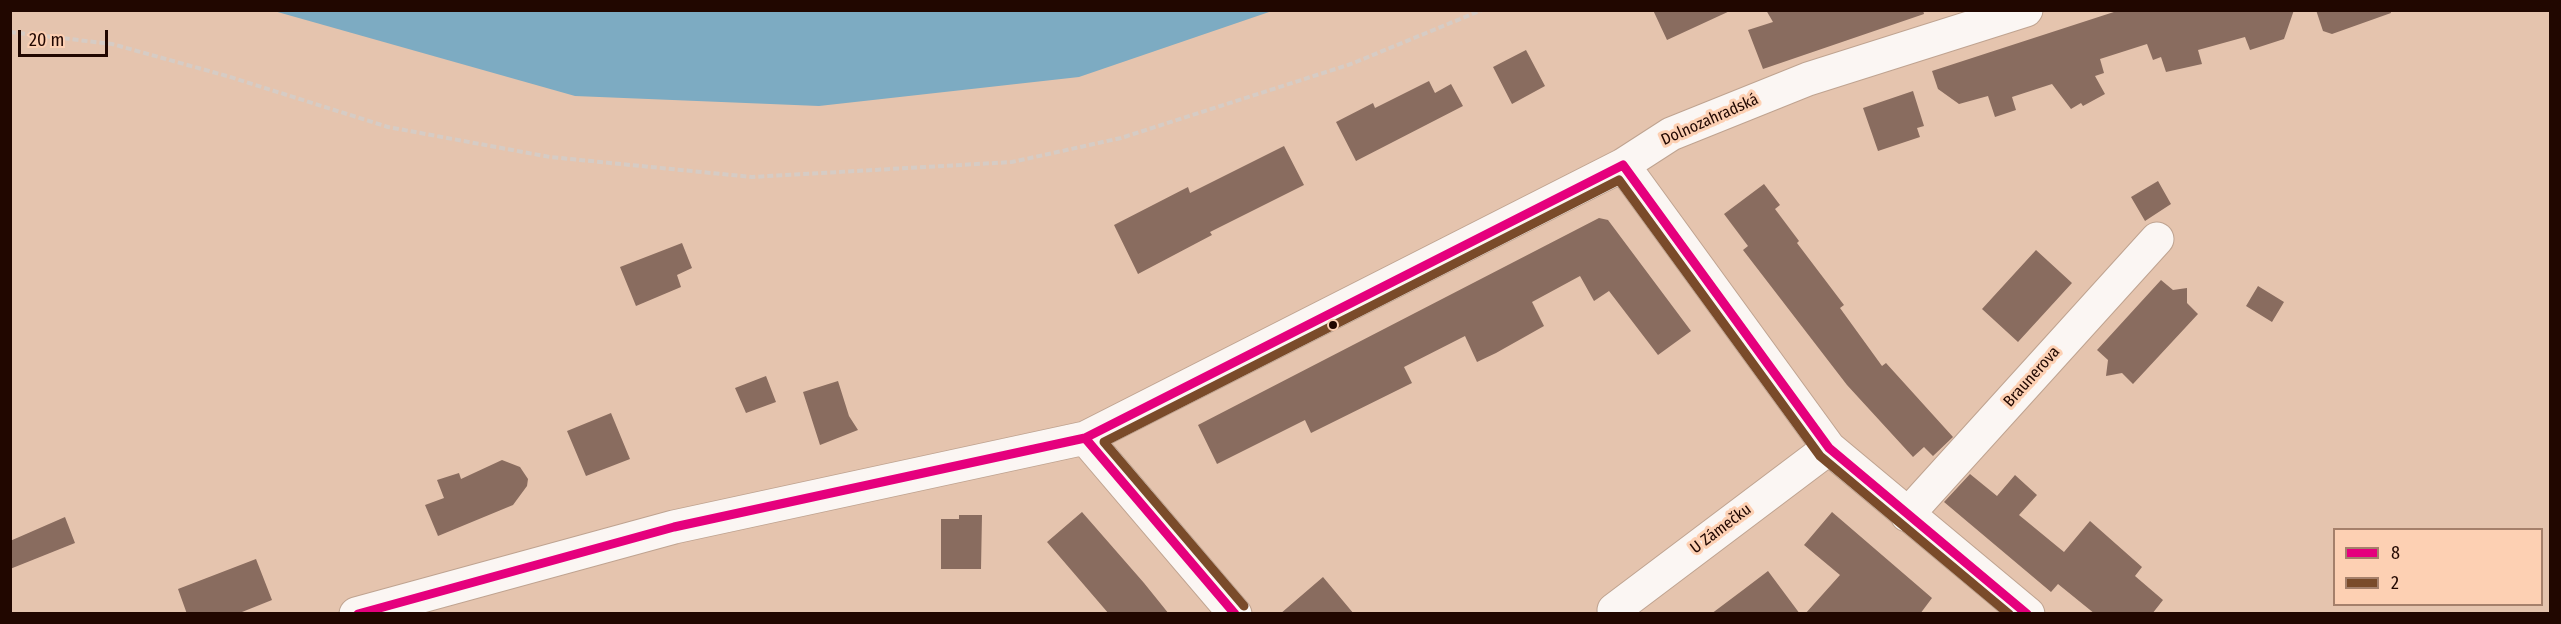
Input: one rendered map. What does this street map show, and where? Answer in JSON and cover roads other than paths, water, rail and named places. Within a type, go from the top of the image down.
[{"type":"street","name":"Dolnozahradská","points":[[356,614],[674,527],[1085,438],[1623,165],[1671,134],[1808,79],[2026,10]]},
{"type":"street","points":[[1623,165],[1829,448],[2028,614]]},
{"type":"street","name":"Braunerova","points":[[1907,515],[2157,239]]},
{"type":"street","points":[[1085,438],[1235,614]]},
{"type":"street","name":"U Zámečku","points":[[1614,610],[1829,448]]},
{"type":"water","points":[[274,11],[1272,11],[1079,77],[819,106],[575,96]]}]
